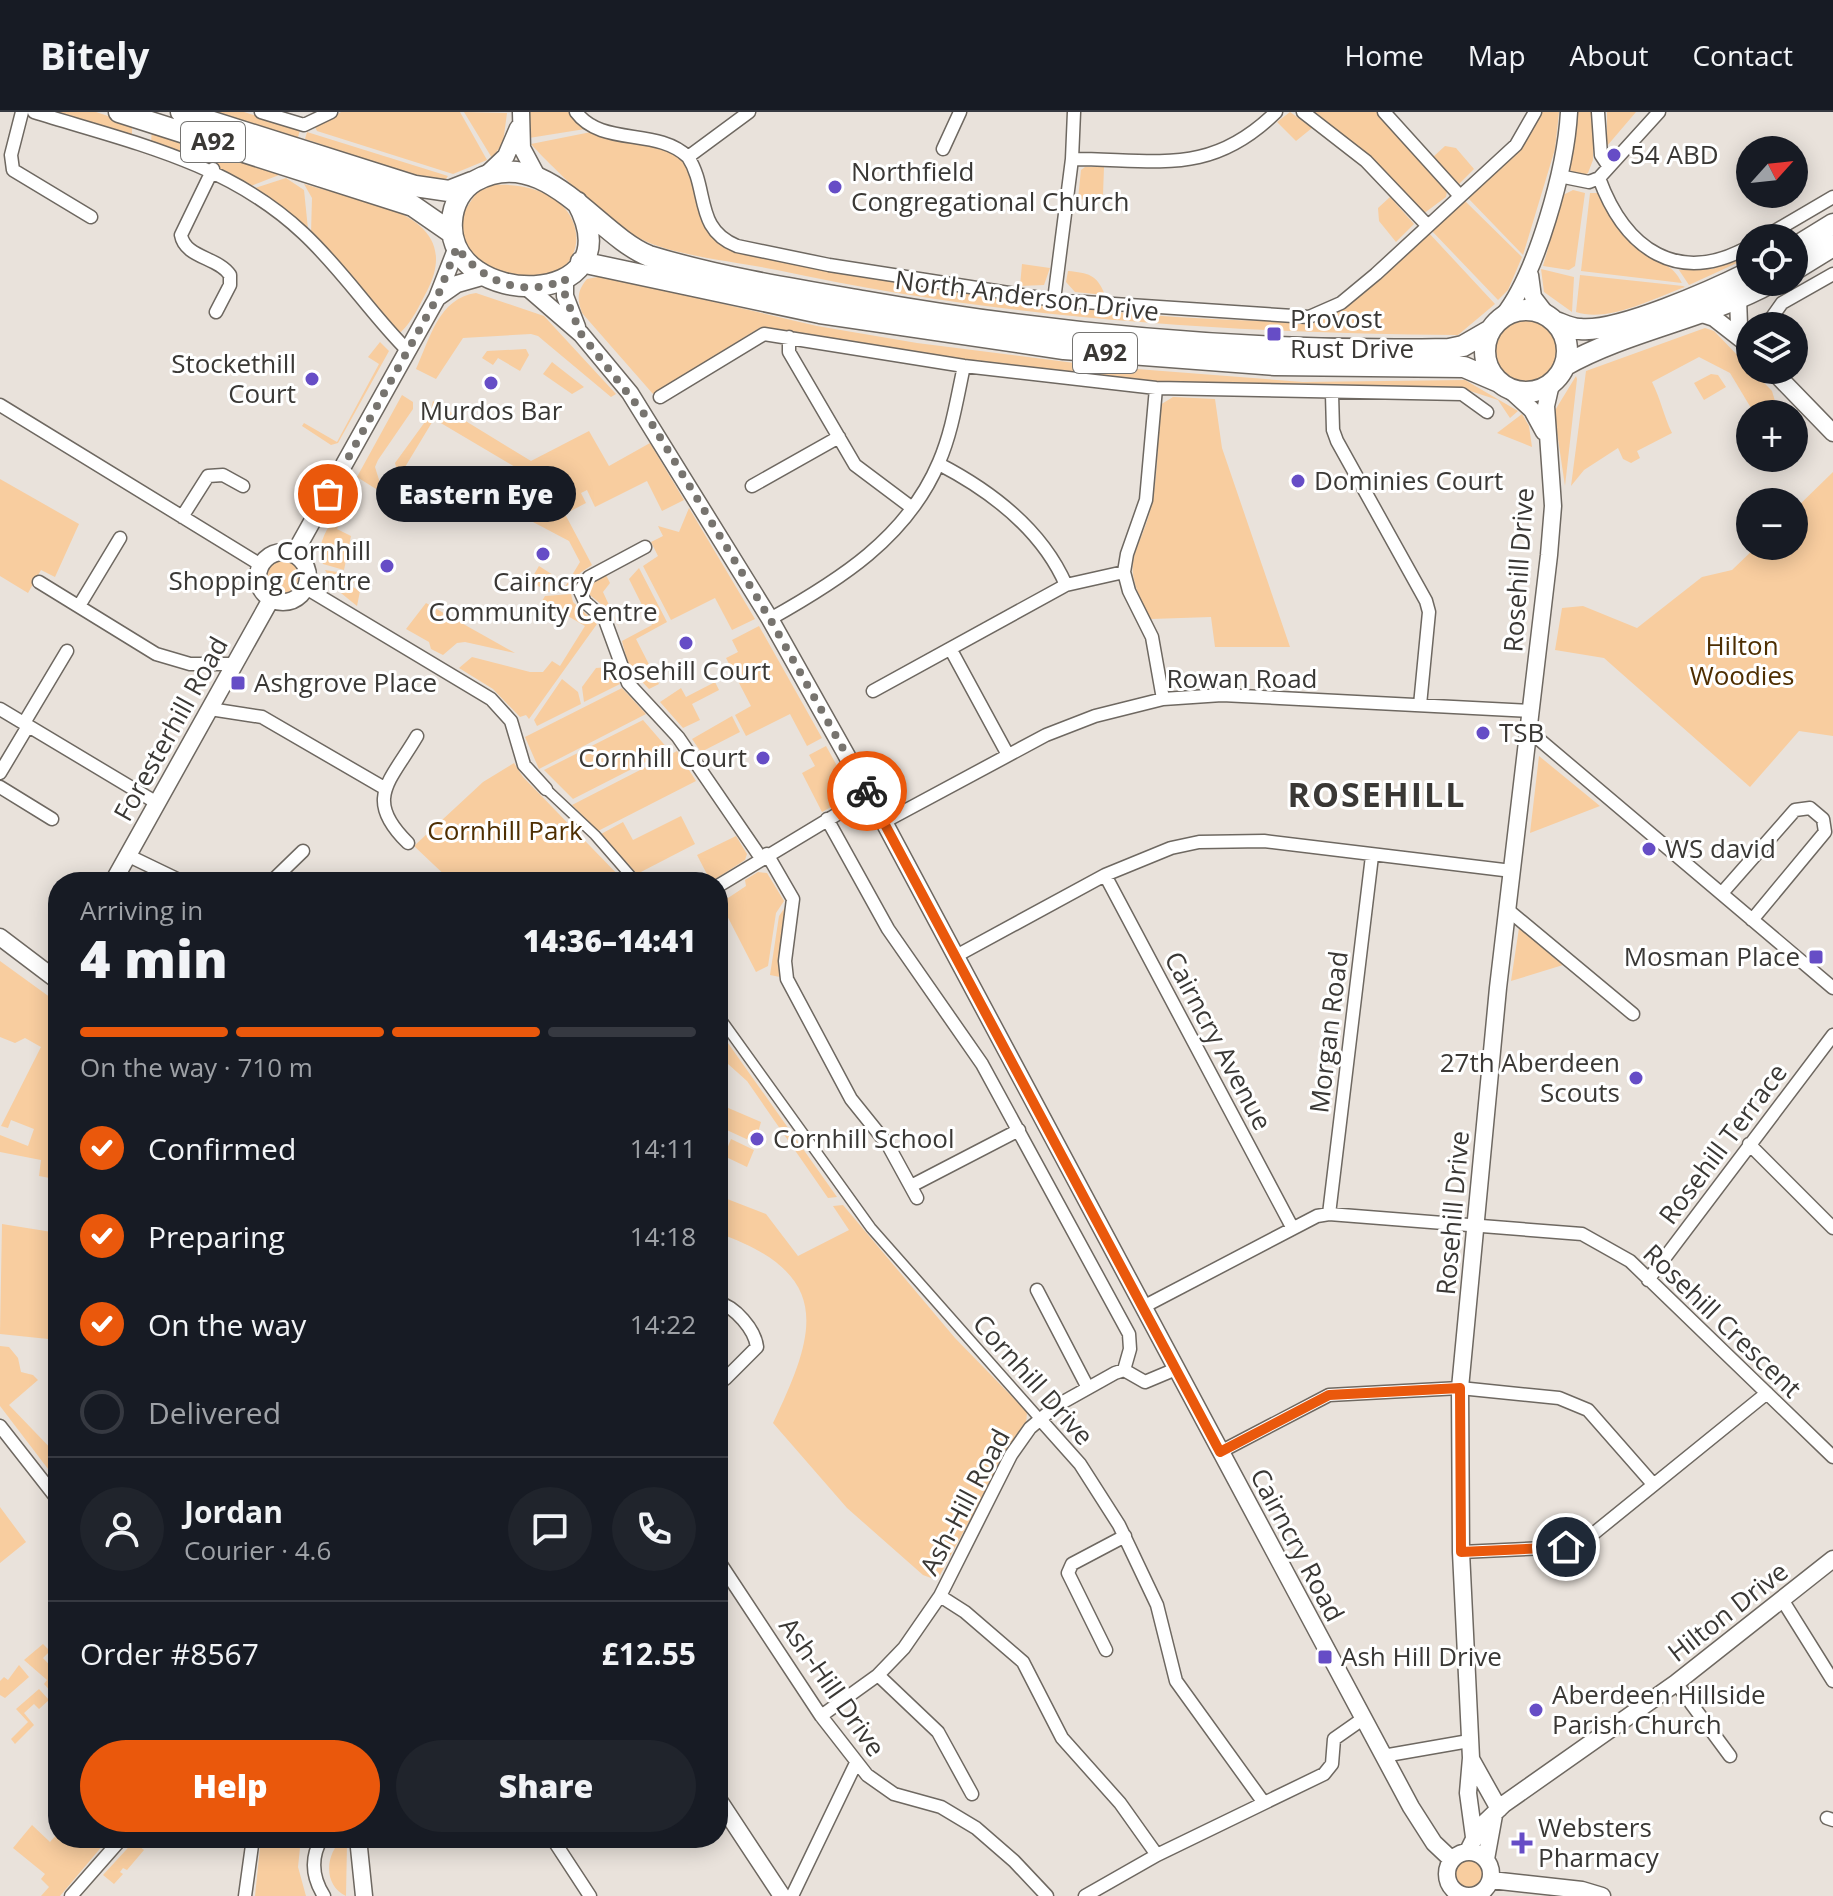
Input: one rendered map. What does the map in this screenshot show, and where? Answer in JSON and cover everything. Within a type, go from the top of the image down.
[{"type":"main road","name":"A92","points":[[119,112],[413,206],[455,240],[467,262],[485,276],[529,289]]},
{"type":"main road","name":"A92","points":[[181,112],[423,188],[449,191],[505,172],[538,178],[577,202]]},
{"type":"main road","points":[[455,240],[457,200],[479,179]]},
{"type":"main road","points":[[529,289],[544,288],[565,279],[581,262],[588,229],[577,202]]},
{"type":"main road","name":"North Anderson Drive","points":[[577,202],[623,242],[660,259],[913,310],[1091,333],[1256,346],[1449,349],[1463,346],[1496,323]]},
{"type":"main road","points":[[1808,239],[1833,224]]},
{"type":"main road","points":[[1808,261],[1833,246]]},
{"type":"main road","name":"North Anderson Drive","points":[[581,262],[808,311],[1000,341],[1200,361],[1464,367],[1504,385]]},
{"type":"main road","name":"A92","points":[[1504,385],[1535,391],[1551,384],[1564,366],[1588,354],[1702,314],[1736,288]]},
{"type":"main road","name":"A92","points":[[1496,323],[1528,309],[1581,330],[1601,328],[1734,290]]},
{"type":"main road","points":[[1551,318],[1567,348],[1564,366]]},
{"type":"main road","points":[[1496,323],[1485,341],[1486,363],[1504,385]]},
{"type":"street","points":[[22,112],[11,155],[13,170],[91,217]]},
{"type":"street","points":[[34,112],[213,169],[274,207],[302,232],[408,351]]},
{"type":"street","points":[[261,112],[304,125],[331,112]]},
{"type":"street","points":[[576,112],[601,130],[669,142],[688,157],[749,112]]},
{"type":"street","points":[[943,149],[960,112]]},
{"type":"street","points":[[1054,300],[1072,159],[1074,112]]},
{"type":"street","points":[[1072,159],[1203,158],[1238,143],[1276,112]]},
{"type":"street","points":[[1303,112],[1366,161],[1427,225],[1516,145],[1535,112]]},
{"type":"street","points":[[1384,112],[1460,196]]},
{"type":"street","points":[[1496,323],[1516,299],[1531,266],[1559,176],[1569,112]]},
{"type":"street","points":[[1598,112],[1601,155],[1609,167]]},
{"type":"street","points":[[1559,176],[1589,182],[1599,178],[1659,112]]},
{"type":"street","points":[[479,179],[506,156],[520,118]]},
{"type":"street","points":[[520,118],[522,148],[538,178]]},
{"type":"street","name":"North Anderson Drive","points":[[688,157],[698,176],[708,222],[726,241],[737,246],[829,265],[1054,300],[1309,317],[1341,303],[1427,225]]},
{"type":"street","points":[[213,169],[181,235],[187,247],[221,265],[230,275],[230,285],[216,312]]},
{"type":"street","points":[[1599,178],[1608,202],[1628,234],[1660,256],[1702,264],[1736,254]]},
{"type":"street","points":[[1787,224],[1833,197]]},
{"type":"street","points":[[294,554],[437,298],[455,240]]},
{"type":"street","points":[[1531,266],[1531,293],[1551,318]]},
{"type":"street","points":[[1776,312],[1782,303],[1833,274]]},
{"type":"street","points":[[437,298],[457,284],[485,276]]},
{"type":"street","name":"Cairncry Road","points":[[565,279],[565,296],[581,334]]},
{"type":"street","name":"Cairncry Road","points":[[529,289],[581,334],[644,411],[770,619],[884,822],[1383,1756],[1420,1823],[1452,1860]]},
{"type":"street","points":[[1734,290],[1736,313]]},
{"type":"street","points":[[1702,314],[1714,318],[1736,335]]},
{"type":"street","points":[[660,397],[764,334],[964,366],[1156,388],[1332,394],[1462,394],[1487,412]]},
{"type":"street","points":[[789,337],[789,352],[863,473],[911,507]]},
{"type":"street","points":[[770,619],[854,569],[876,550],[911,507],[939,464],[964,366]]},
{"type":"street","name":"Rosehill Drive","points":[[1471,1844],[1471,1758],[1461,1552],[1460,1388],[1512,871],[1553,506],[1546,437],[1546,406],[1551,384]]},
{"type":"street","points":[[1786,384],[1833,433]]},
{"type":"street","name":"Rosehill Drive","points":[[1504,385],[1532,410],[1546,437]]},
{"type":"street","points":[[1156,388],[1146,500],[1124,572],[1129,591],[1152,637],[1163,699]]},
{"type":"street","points":[[1332,394],[1333,430],[1337,441],[1426,601],[1429,612],[1420,705]]},
{"type":"street","points":[[0,405],[261,565]]},
{"type":"street","points":[[752,486],[839,437]]},
{"type":"street","points":[[939,464],[973,482],[1004,506],[1034,536],[1058,567],[1066,585]]},
{"type":"street","points":[[182,517],[208,476],[223,475],[243,486]]},
{"type":"street","points":[[79,606],[120,538]]},
{"type":"street","points":[[645,547],[589,577],[580,591],[581,597],[605,620],[628,683],[678,737],[793,899],[785,961],[787,979],[851,1099],[888,1145],[917,1198]]},
{"type":"street","points":[[275,553],[294,554],[306,565],[306,588],[291,601],[271,599],[259,584],[261,565],[275,553]]},
{"type":"street","points":[[873,691],[1066,585],[1124,572]]},
{"type":"street","points":[[39,582],[156,654],[190,664],[235,664]]},
{"type":"street","points":[[306,588],[491,699],[511,721],[524,765],[595,835],[627,872]]},
{"type":"street","name":"Foresterhill Road","points":[[119,872],[271,599]]},
{"type":"street","points":[[951,650],[1008,755]]},
{"type":"street","points":[[0,773],[67,651]]},
{"type":"street","name":"Rowan Road","points":[[884,822],[1008,755],[1095,716],[1163,699],[1222,695],[1531,711]]},
{"type":"street","points":[[0,709],[157,803]]},
{"type":"street","points":[[210,709],[262,717],[386,789]]},
{"type":"street","points":[[1528,730],[1833,988]]},
{"type":"street","points":[[408,843],[386,818],[382,806],[386,789],[417,736]]},
{"type":"street","points":[[0,787],[52,819]]},
{"type":"street","points":[[728,879],[869,795]]},
{"type":"street","points":[[1722,893],[1795,810],[1810,808],[1823,819],[1825,832],[1752,920]]},
{"type":"street","points":[[827,819],[888,929],[970,1044],[1129,1334],[1130,1349],[1124,1370],[1145,1382],[1176,1369]]},
{"type":"street","points":[[956,956],[1105,875],[1171,848],[1199,842],[1264,841],[1512,871]]},
{"type":"street","points":[[281,872],[303,851]]},
{"type":"street","points":[[129,856],[162,872]]},
{"type":"street","name":"Morgan Road","points":[[1329,1214],[1372,856]]},
{"type":"street","name":"Cairncry Avenue","points":[[1105,875],[1292,1227]]},
{"type":"street","points":[[1508,910],[1633,1014]]},
{"type":"street","points":[[0,937],[48,974]]},
{"type":"street","name":"Cornhill Drive","points":[[728,1029],[864,1219],[1080,1464],[1125,1536],[1157,1605],[1176,1681],[1264,1803]]},
{"type":"street","name":"Rosehill Terrace","points":[[1648,1280],[1833,1035]]},
{"type":"street","points":[[911,1186],[1019,1130]]},
{"type":"street","points":[[1749,1144],[1833,1228]]},
{"type":"street","points":[[1143,1307],[1292,1227],[1329,1214]]},
{"type":"street","name":"Rosehill Crescent","points":[[1329,1214],[1582,1234],[1630,1261],[1833,1457]]},
{"type":"street","points":[[1037,1290],[1088,1388]]},
{"type":"street","points":[[728,1307],[757,1341],[754,1354],[728,1374]]},
{"type":"street","name":"Ash-Hill Road","points":[[821,1716],[878,1675],[904,1648],[940,1596],[1011,1455],[1039,1418],[1124,1370]]},
{"type":"street","points":[[1220,1452],[1329,1395],[1460,1388],[1559,1398],[1588,1410],[1653,1484]]},
{"type":"street","points":[[1461,1552],[1566,1547],[1588,1538],[1767,1393]]},
{"type":"street","points":[[0,1426],[48,1487]]},
{"type":"street","points":[[1106,1650],[1068,1573],[1072,1564],[1125,1536]]},
{"type":"street","name":"Hilton Drive","points":[[1471,1844],[1496,1808],[1676,1683],[1833,1559]]},
{"type":"street","name":"Ash-Hill Drive","points":[[728,1575],[821,1716],[856,1763],[894,1794],[941,1807],[976,1828],[1014,1861],[1047,1896]]},
{"type":"street","points":[[940,1596],[965,1612],[1023,1662],[1059,1734],[1120,1803],[1157,1855]]},
{"type":"street","points":[[1783,1601],[1833,1681]]},
{"type":"street","points":[[878,1675],[938,1732],[957,1781],[972,1794]]},
{"type":"street","points":[[1676,1683],[1730,1756]]},
{"type":"street","points":[[1085,1896],[1157,1855],[1324,1774],[1332,1764],[1334,1739],[1364,1718]]},
{"type":"street","points":[[1383,1756],[1469,1741]]},
{"type":"street","name":"Rosehill Drive","points":[[1471,1758],[1492,1791],[1496,1808]]},
{"type":"street","points":[[792,1896],[856,1763]]},
{"type":"street","points":[[1469,1782],[1484,1802],[1496,1808],[1486,1859],[1491,1880],[1483,1891],[1469,1896],[1446,1892],[1447,1873],[1452,1860],[1471,1844],[1486,1859]]},
{"type":"street","points":[[728,1814],[782,1896]]},
{"type":"street","points":[[71,1896],[113,1848]]},
{"type":"street","points":[[245,1896],[252,1848]]},
{"type":"street","points":[[318,1848],[313,1862],[318,1886],[324,1896]]},
{"type":"street","points":[[359,1848],[364,1896]]},
{"type":"street","points":[[559,1848],[590,1896]]},
{"type":"street","points":[[1491,1880],[1582,1890],[1602,1896]]},
{"type":"green space","points":[[54,112],[96,112],[132,124],[132,136]]},
{"type":"green space","points":[[205,112],[244,112],[300,130],[297,141]]},
{"type":"green space","points":[[341,112],[460,112],[487,160],[453,174],[317,131],[315,127]]},
{"type":"green space","points":[[464,112],[507,113],[503,143],[492,158]]},
{"type":"green space","points":[[530,112],[570,112],[585,129],[529,138]]},
{"type":"green space","points":[[1290,112],[1312,128],[1296,141],[1277,122]]},
{"type":"green space","points":[[1312,112],[1378,112],[1447,191],[1446,197],[1423,214],[1370,159]]},
{"type":"green space","points":[[1540,112],[1559,112],[1555,149],[1523,255],[1467,197],[1524,144]]},
{"type":"green space","points":[[1577,112],[1593,112],[1593,160],[1588,173],[1581,177],[1570,170]]},
{"type":"green space","points":[[1607,112],[1636,112],[1607,146]]},
{"type":"green space","points":[[152,129],[281,171],[279,175],[251,186],[196,157],[151,142]]},
{"type":"green space","points":[[307,132],[448,176],[443,183],[322,150],[323,145],[305,139]]},
{"type":"green space","points":[[591,132],[649,141],[680,155],[694,177],[701,216],[707,229],[718,240],[736,251],[807,265],[950,290],[1094,310],[1238,320],[1311,321],[1344,307],[1428,232],[1495,304],[1458,335],[1201,326],[1031,312],[946,301],[707,258],[655,245],[630,232],[584,196],[531,144]]},
{"type":"green space","points":[[1445,146],[1456,148],[1474,169],[1459,184],[1433,157]]},
{"type":"green space","points":[[1085,167],[1104,167],[1103,195],[1097,201],[1078,199],[1081,170]]},
{"type":"green space","points":[[286,178],[304,190],[308,229],[255,188]]},
{"type":"green space","points":[[304,184],[378,204],[402,214],[421,226],[433,243],[436,264],[427,291],[401,332],[395,330],[356,280],[311,233],[312,198]]},
{"type":"green space","points":[[493,185],[534,189],[561,204],[574,225],[575,248],[564,266],[542,277],[509,274],[467,254],[459,219],[477,192]]},
{"type":"green space","points":[[1573,190],[1585,193],[1575,266],[1569,270],[1543,266],[1563,195]]},
{"type":"green space","points":[[1590,193],[1599,193],[1612,219],[1629,241],[1670,268],[1682,283],[1581,271]]},
{"type":"green space","points":[[1390,197],[1414,224],[1396,242],[1379,221],[1378,208]]},
{"type":"green space","points":[[1464,200],[1522,257],[1508,290],[1498,300],[1431,230]]},
{"type":"green space","points":[[1736,259],[1736,263],[1689,285],[1679,270],[1712,269]]},
{"type":"green space","points":[[1022,264],[1050,268],[1044,285],[1020,286]]},
{"type":"green space","points":[[1541,269],[1574,277],[1572,312],[1544,292]]},
{"type":"green space","points":[[1068,271],[1091,276],[1105,295],[1075,292],[1066,282]]},
{"type":"green space","points":[[1580,275],[1685,287],[1631,308],[1589,315],[1576,312]]},
{"type":"green space","points":[[603,276],[817,326],[917,343],[1098,366],[1303,382],[1465,380],[1518,411],[1510,418],[1498,400],[1467,390],[1159,384],[939,358],[761,327],[653,394],[582,313],[579,299],[581,287],[587,279]]},
{"type":"green space","points":[[476,293],[544,316],[616,394],[611,397],[538,336],[531,334],[463,338],[436,379],[416,369],[444,311],[463,296]]},
{"type":"green space","points":[[1521,319],[1533,319],[1550,328],[1557,339],[1557,363],[1550,374],[1533,383],[1521,383],[1509,378],[1500,369],[1495,357],[1495,345],[1500,333],[1509,324]]},
{"type":"green space","points":[[1705,328],[1714,331],[1736,354],[1736,383],[1730,373],[1699,357],[1652,382],[1672,433],[1637,451],[1640,458],[1631,463],[1623,459],[1618,448],[1584,470],[1571,486],[1586,371]]},
{"type":"green space","points":[[380,342],[389,351],[338,443],[331,445],[302,426],[304,423],[337,442],[379,364],[368,357]]},
{"type":"green space","points":[[526,349],[529,355],[520,371],[498,358],[493,365],[482,358],[487,351]]},
{"type":"green space","points":[[552,362],[584,387],[572,394],[543,374]]},
{"type":"green space","points":[[1711,374],[1718,375],[1726,387],[1704,400],[1694,383]]},
{"type":"green space","points":[[1576,376],[1577,379],[1565,486],[1554,412]]},
{"type":"green space","points":[[1737,384],[1765,384],[1775,400],[1746,400]]},
{"type":"green space","points":[[402,395],[413,402],[413,409],[378,460],[375,467],[380,483],[376,489],[357,477]]},
{"type":"green space","points":[[1173,397],[1215,399],[1222,448],[1290,647],[1215,647],[1211,617],[1151,619],[1140,598],[1134,582],[1134,557],[1153,498],[1160,405]]},
{"type":"green space","points":[[433,401],[531,461],[589,431],[609,466],[650,443],[684,500],[662,511],[647,481],[595,507],[587,490],[581,493],[586,503],[565,514],[592,565],[580,573],[572,589],[563,590],[580,562],[569,541],[533,522],[547,500],[535,490],[539,481],[434,419],[399,477],[395,463],[430,415]]},
{"type":"green space","points":[[1522,414],[1529,426],[1532,447],[1497,433]]},
{"type":"green space","name":"Hilton Woodies","points":[[1833,472],[1833,736],[1799,731],[1750,787],[1604,658],[1555,650],[1562,608],[1583,606],[1637,628],[1702,577],[1732,570],[1742,560],[1808,560],[1808,496]]},
{"type":"green space","points":[[0,479],[79,524],[55,577],[41,570],[28,593],[0,576]]},
{"type":"green space","points":[[340,508],[345,513],[337,529],[351,536],[344,570],[323,564],[320,549],[324,535]]},
{"type":"green space","points":[[689,508],[755,619],[732,630],[715,598],[671,620],[643,566],[658,556],[651,542],[663,536],[658,526],[679,532]]},
{"type":"green space","points":[[283,558],[296,564],[302,577],[296,590],[283,596],[270,590],[264,577],[270,564]]},
{"type":"green space","points":[[539,566],[564,582],[559,590],[548,592],[530,581]]},
{"type":"green space","points":[[639,568],[667,622],[636,639],[659,684],[649,689],[629,668],[622,641],[652,625],[629,579]]},
{"type":"green space","points":[[325,570],[344,573],[354,582],[351,586],[360,591],[357,606],[336,589]]},
{"type":"green space","points":[[605,573],[610,583],[603,592],[620,629],[611,612],[586,592],[593,581]]},
{"type":"green space","points":[[571,594],[573,602],[597,624],[529,719],[526,715],[520,717],[493,689],[459,668],[472,657],[530,672],[543,672],[552,661],[560,666],[585,626],[542,601],[545,596]]},
{"type":"green space","points":[[426,603],[515,653],[465,642],[457,643],[443,655],[431,649],[429,642],[406,629]]},
{"type":"green space","points":[[759,626],[822,738],[807,746],[790,714],[746,736],[735,715],[751,706],[726,658],[738,652],[732,640]]},
{"type":"green space","points":[[610,667],[620,684],[584,702],[582,687],[596,668]]},
{"type":"green space","points":[[562,679],[578,692],[581,704],[537,726],[534,720]]},
{"type":"green space","points":[[715,682],[719,690],[692,704],[700,720],[683,728],[660,702],[681,688],[686,697]]},
{"type":"green space","points":[[622,688],[646,714],[539,769],[525,737]]},
{"type":"green space","points":[[732,716],[740,732],[701,752],[692,739]]},
{"type":"green space","points":[[643,720],[669,750],[573,799],[544,770]]},
{"type":"green space","points":[[826,746],[850,789],[845,799],[822,812],[802,773],[815,766],[809,755]]},
{"type":"green space","points":[[677,751],[696,781],[598,831],[572,805]]},
{"type":"green space","points":[[1539,756],[1600,806],[1530,833]]},
{"type":"green space","name":"Cornhill Park","points":[[514,763],[523,777],[615,872],[441,872],[414,846],[483,782]]},
{"type":"green space","points":[[681,816],[695,844],[641,872],[635,872],[601,834],[623,822],[633,840]]},
{"type":"green space","points":[[736,836],[747,854],[745,860],[726,872],[706,872],[697,855]]},
{"type":"green space","points":[[758,872],[767,873],[784,901],[776,913],[768,966],[756,972],[728,917],[728,898],[746,886],[745,880]]},
{"type":"green space","points":[[788,903],[780,977],[770,975],[779,916]]},
{"type":"green space","points":[[1519,928],[1563,965],[1511,981]]},
{"type":"green space","points":[[0,961],[48,996],[48,1178],[39,1176],[41,1160],[0,1152],[0,1135],[28,1146],[34,1129],[11,1120],[8,1128],[1,1126],[41,1047],[25,1038],[15,1043],[0,1037]]},
{"type":"green space","points":[[728,1043],[837,1197],[828,1198],[747,1081],[728,1064]]},
{"type":"green space","points":[[728,1108],[761,1122],[755,1143],[728,1131]]},
{"type":"green space","points":[[731,1139],[754,1150],[747,1167],[728,1158]]},
{"type":"green space","points":[[728,1199],[766,1214],[798,1256],[849,1230],[833,1206],[843,1205],[955,1338],[1027,1412],[1026,1425],[1009,1448],[940,1575],[931,1578],[923,1575],[847,1508],[773,1423],[799,1360],[806,1333],[806,1309],[798,1287],[782,1267],[755,1249],[728,1237]]},
{"type":"green space","points":[[2,1224],[48,1231],[48,1339],[0,1334]]},
{"type":"green space","points":[[0,1346],[9,1347],[18,1358],[21,1372],[38,1380],[9,1405],[48,1446],[48,1469],[0,1406]]},
{"type":"green space","points":[[0,1507],[26,1542],[0,1563]]},
{"type":"green space","points":[[43,1644],[48,1649],[43,1658],[48,1663],[48,1688],[44,1684],[47,1680],[24,1660]]},
{"type":"green space","points":[[19,1665],[29,1677],[5,1698],[0,1695],[0,1681],[4,1677],[8,1680]]},
{"type":"green space","points":[[39,1689],[48,1699],[39,1709],[34,1704],[24,1713],[34,1725],[15,1744],[11,1739],[28,1722],[16,1709]]},
{"type":"green space","points":[[32,1825],[48,1840],[48,1848],[101,1848],[60,1896],[41,1896],[49,1887],[41,1879],[45,1874],[13,1848]]},
{"type":"green space","points":[[128,1848],[144,1850],[127,1870],[123,1868],[120,1872],[123,1874],[114,1884],[103,1875]]},
{"type":"green space","points":[[260,1848],[300,1848],[298,1867],[306,1896],[255,1896]]},
{"type":"green space","points":[[335,1848],[347,1848],[346,1896],[333,1885],[330,1877]]},
{"type":"green space","points":[[1469,1859],[1479,1863],[1483,1873],[1479,1883],[1469,1887],[1459,1883],[1455,1873],[1459,1863]]},
{"type":"way so far","points":[[328,494],[437,298],[457,247],[467,262],[485,276],[523,288],[544,288],[565,279],[565,296],[581,334],[652,424],[770,619],[867,791]]},
{"type":"place","name":"54 ABD","points":[[1614,155]]},
{"type":"place","name":"Northfield Congregational Church","points":[[835,187]]},
{"type":"place","name":"Provost Rust Drive","points":[[1274,334]]},
{"type":"place","name":"Stockethill Court","points":[[312,379]]},
{"type":"place","name":"Murdos Bar","points":[[491,383]]},
{"type":"place","name":"Dominies Court","points":[[1298,481]]},
{"type":"place","name":"Eastern Eye","points":[[328,494]]},
{"type":"place","name":"Cairncry Community Centre","points":[[543,554]]},
{"type":"place","name":"Cornhill Shopping Centre","points":[[387,566]]},
{"type":"place","name":"Rosehill Court","points":[[686,643]]},
{"type":"place","name":"Ashgrove Place","points":[[238,683]]},
{"type":"place","name":"TSB","points":[[1483,733]]},
{"type":"place","name":"Cornhill Court","points":[[763,758]]},
{"type":"place","name":"WS david","points":[[1649,849]]},
{"type":"place","name":"Mosman Place","points":[[1816,957]]},
{"type":"place","name":"27th Aberdeen Scouts","points":[[1636,1078]]},
{"type":"place","name":"Cornhill School","points":[[757,1139]]},
{"type":"place","name":"Ash Hill Drive","points":[[1325,1657]]},
{"type":"place","name":"Aberdeen Hillside Parish Church","points":[[1536,1710]]},
{"type":"place","name":"Websters Pharmacy","points":[[1522,1843]]},
{"type":"district","name":"ROSEHILL","points":[[1377,795]]},
{"type":"route","points":[[867,791],[1220,1452],[1329,1395],[1460,1388],[1461,1552],[1566,1547]]}]
